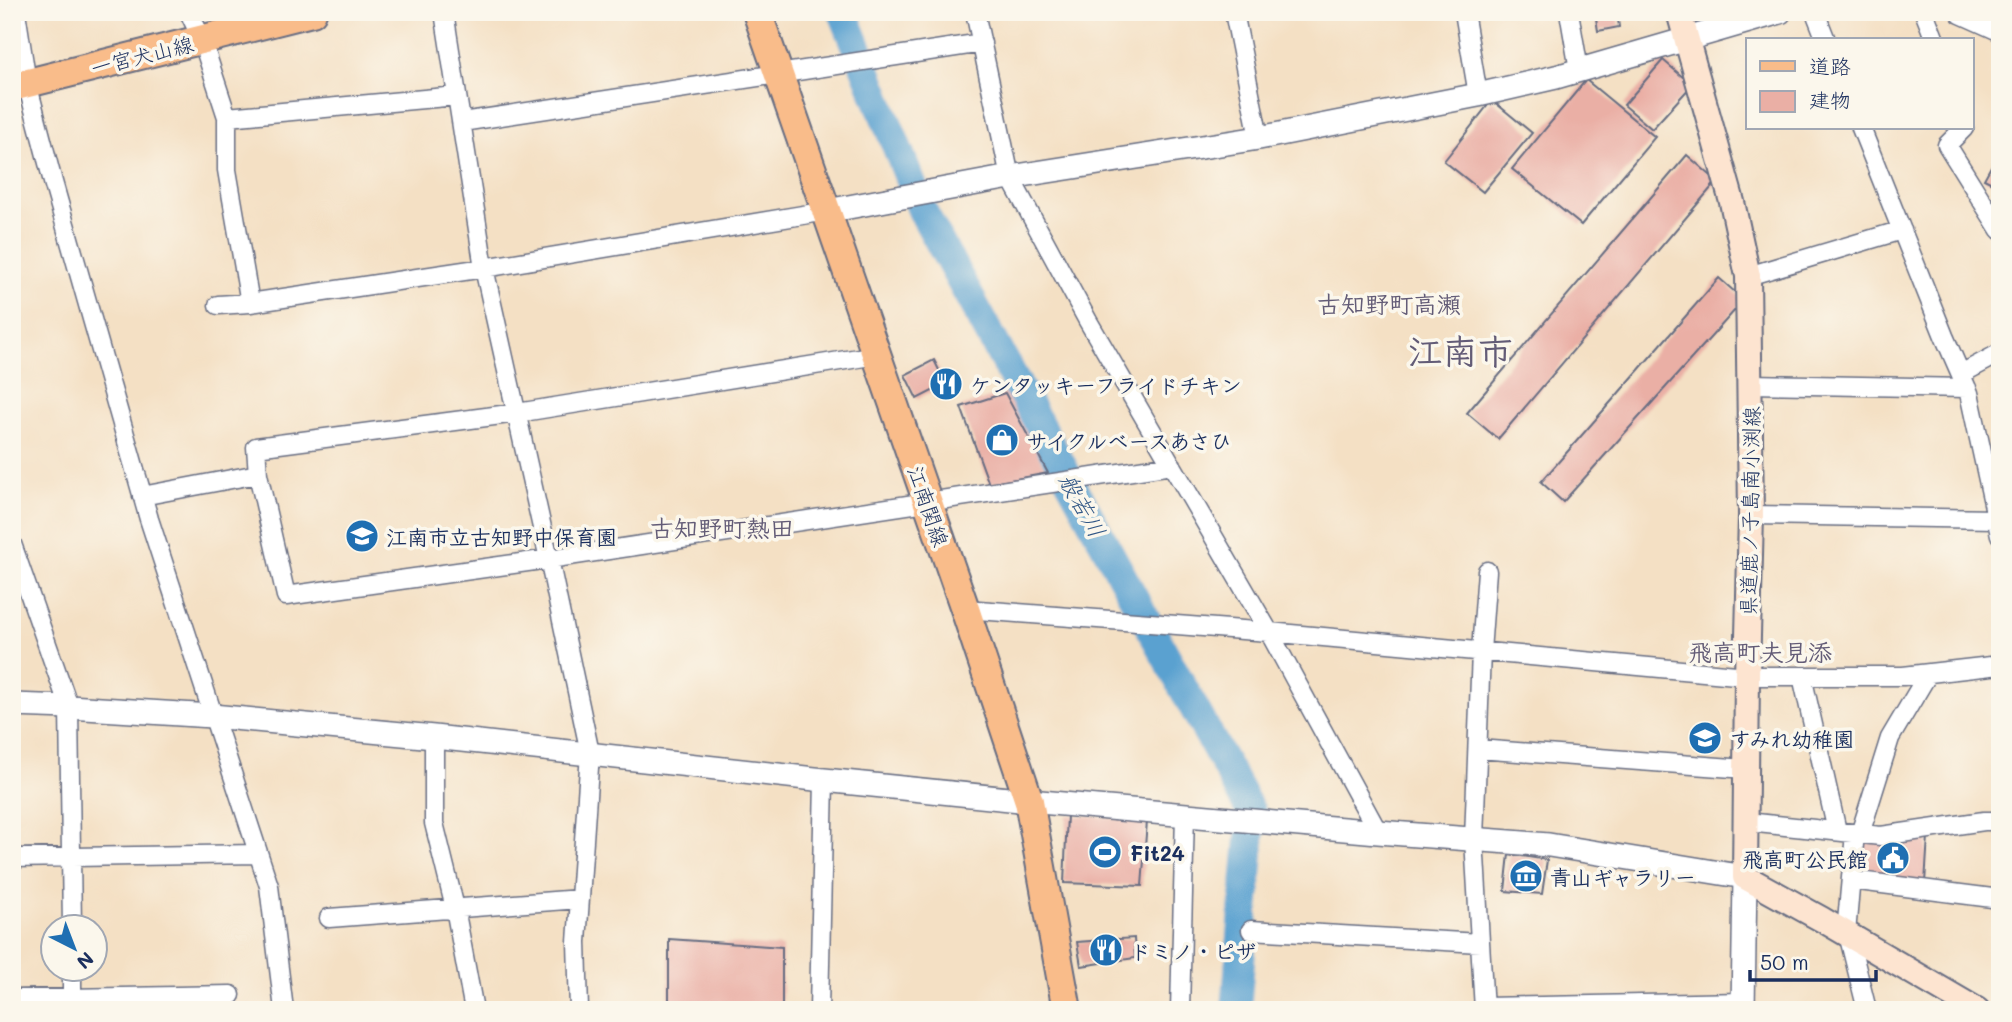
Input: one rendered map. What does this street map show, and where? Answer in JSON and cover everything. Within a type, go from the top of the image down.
[{"type":"main road","name":"一宮犬山線","points":[[20,85],[312,12]]},
{"type":"main road","name":"江南関線","points":[[757,12],[1029,801],[1067,1010]]},
{"type":"main road","name":"県道鹿ノ子島南小渕線","points":[[1679,12],[1732,202],[1748,276],[1751,515],[1746,676],[1745,877]]},
{"type":"main road","points":[[1745,877],[1977,1010]]},
{"type":"street","points":[[16,12],[20,85],[53,182],[142,496],[269,886],[284,1010]]},
{"type":"street","points":[[189,12],[202,40],[228,117],[227,170],[250,303]]},
{"type":"street","points":[[444,12],[484,268],[590,753],[578,942],[579,1010]]},
{"type":"street","points":[[975,12],[1010,177],[1088,321],[1269,632],[1378,832]]},
{"type":"street","points":[[1234,12],[1259,138]]},
{"type":"street","points":[[1464,12],[1478,95]]},
{"type":"street","points":[[1569,12],[1579,70]]},
{"type":"street","points":[[218,305],[250,303],[484,268],[827,211],[1010,177],[1259,138],[1478,95],[1579,70],[1780,12]]},
{"type":"street","points":[[1815,12],[1825,38]]},
{"type":"street","points":[[1924,12],[1934,38]]},
{"type":"street","points":[[1962,12],[2000,29]]},
{"type":"street","points":[[461,122],[982,43]]},
{"type":"street","points":[[228,117],[457,96]]},
{"type":"street","points":[[1751,515],[1998,527],[1964,381],[1862,130]]},
{"type":"street","points":[[1963,130],[1947,145],[2000,230]]},
{"type":"street","points":[[1748,276],[1902,230]]},
{"type":"street","points":[[1751,384],[1964,381],[2000,353]]},
{"type":"street","points":[[877,355],[517,412],[256,447],[258,474],[286,596],[1172,465]]},
{"type":"street","points":[[142,496],[258,474]]},
{"type":"street","points":[[12,544],[69,706],[72,914]]},
{"type":"street","points":[[12,705],[69,706],[212,716],[590,753],[1029,801],[1378,832],[1474,839],[1549,845],[1745,877],[1743,1006],[1484,1008],[1474,839],[1481,651],[1487,571]]},
{"type":"street","points":[[965,609],[1269,632],[1746,676],[1903,676],[2000,665]]},
{"type":"street","points":[[1867,1010],[1847,934],[1857,834],[1890,738],[1928,674]]},
{"type":"street","points":[[1802,676],[1837,831]]},
{"type":"street","points":[[434,737],[434,823],[455,908],[474,1010]]},
{"type":"street","points":[[1478,749],[1746,769]]},
{"type":"street","points":[[819,1010],[824,780]]},
{"type":"street","points":[[1180,1010],[1185,814]]},
{"type":"street","points":[[1747,822],[1881,836],[2000,821]]},
{"type":"street","points":[[12,858],[258,853]]},
{"type":"street","points":[[1851,880],[2000,898]]},
{"type":"street","points":[[328,918],[580,899]]},
{"type":"street","points":[[1251,930],[1480,943]]},
{"type":"street","points":[[72,984],[72,1003]]},
{"type":"street","points":[[12,999],[72,1003],[231,995]]},
{"type":"building","points":[[1595,12],[1617,12],[1619,27],[1598,31]]},
{"type":"building","points":[[1663,60],[1692,85],[1652,129],[1624,105]]},
{"type":"building","points":[[1586,80],[1655,137],[1581,225],[1512,169]]},
{"type":"building","points":[[1492,100],[1532,133],[1483,192],[1444,161]]},
{"type":"building","points":[[2000,150],[2000,187],[1984,179]]},
{"type":"building","points":[[1687,155],[1717,181],[1498,439],[1467,413]]},
{"type":"building","points":[[1719,278],[1744,300],[1563,502],[1541,482]]},
{"type":"building","points":[[934,360],[946,384],[917,399],[905,375]]},
{"type":"building","name":"サイクルベースあさひ","points":[[1005,393],[1048,473],[989,484],[961,407]]},
{"type":"building","name":"Fit24","points":[[1067,815],[1147,821],[1142,886],[1064,883]]},
{"type":"building","name":"飛高町公民館","points":[[1928,836],[1925,883],[1859,875],[1861,840]]},
{"type":"building","name":"青山ギャラリー","points":[[1509,854],[1547,860],[1542,894],[1505,891]]},
{"type":"building","name":"ドミノ・ピザ","points":[[1134,938],[1135,958],[1081,966],[1077,942]]},
{"type":"building","points":[[669,939],[782,947],[782,1010],[669,1010]]},
{"type":"waterway","name":"般若川","points":[[843,12],[922,210],[1252,814],[1236,1010]]},
{"type":"place","name":"ケンタッキーフライドチキン","points":[[946,384]]},
{"type":"place","name":"サイクルベースあさひ","points":[[1002,440]]},
{"type":"place","name":"江南市立古知野中保育園","points":[[362,536]]},
{"type":"place","name":"すみれ幼稚園","points":[[1705,738]]},
{"type":"place","name":"Fit24","points":[[1105,852]]},
{"type":"place","name":"飛高町公民館","points":[[1893,858]]},
{"type":"place","name":"青山ギャラリー","points":[[1526,876]]},
{"type":"place","name":"ドミノ・ピザ","points":[[1106,950]]},
{"type":"district","name":"古知野町高瀬","points":[[1389,303]]},
{"type":"district","name":"江南市","points":[[1460,350]]},
{"type":"district","name":"古知野町熱田","points":[[722,527]]},
{"type":"district","name":"飛高町夫見添","points":[[1760,651]]}]
